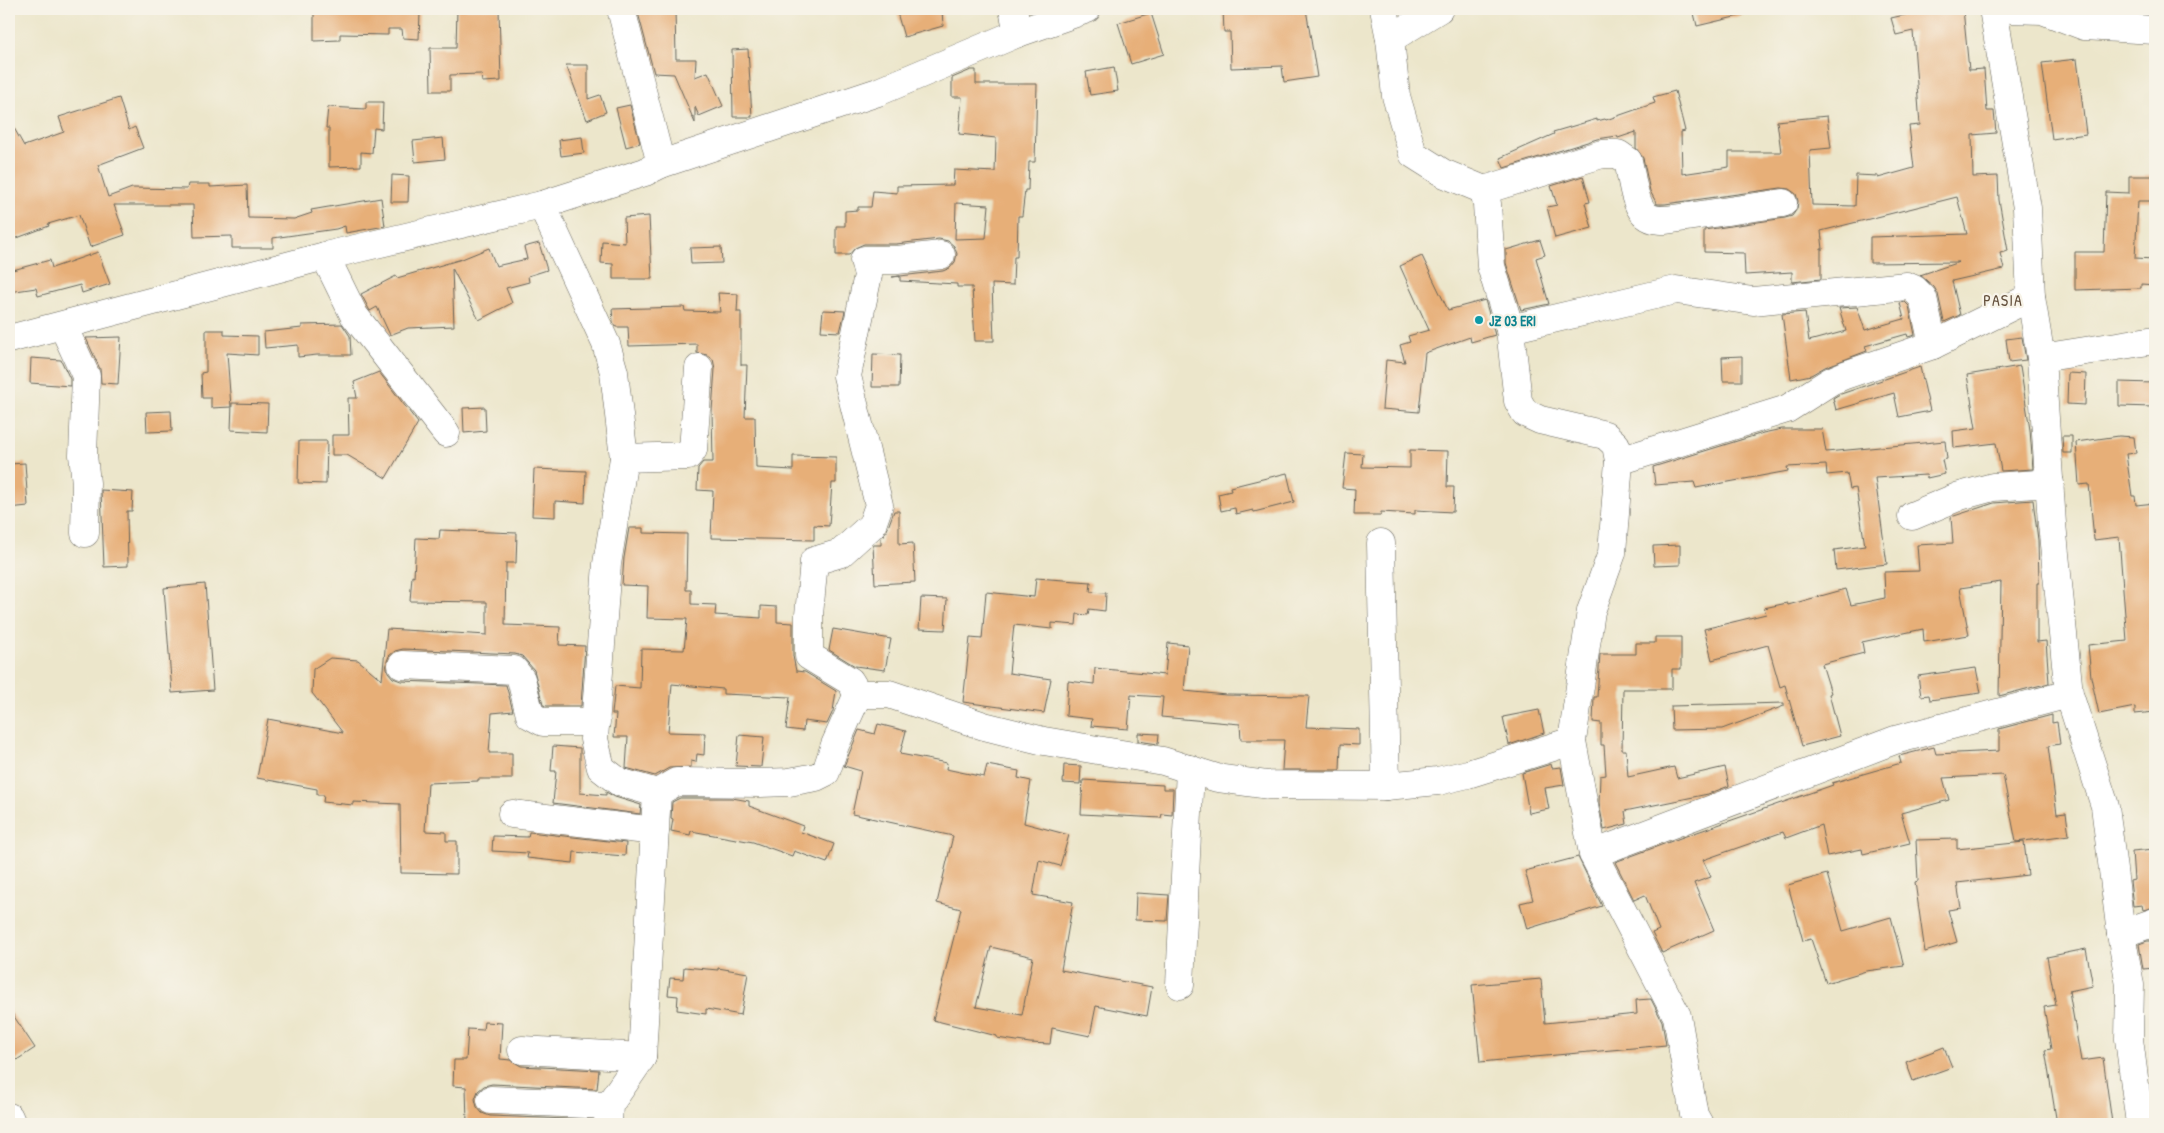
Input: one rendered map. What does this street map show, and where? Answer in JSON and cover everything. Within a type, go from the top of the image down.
[{"type":"street","points":[[620,9],[661,164]]},
{"type":"street","points":[[9,339],[325,256],[542,205],[645,172],[661,164],[878,92],[1015,21],[1087,9]]},
{"type":"street","points":[[1384,9],[1390,39],[1396,96],[1413,154],[1443,173],[1484,190],[1602,154],[1618,154],[1628,161],[1638,201],[1644,214],[1654,220],[1666,220],[1783,203]]},
{"type":"street","points":[[1390,39],[1439,9]]},
{"type":"street","points":[[1993,9],[2027,208],[2031,296],[2041,358],[2069,694],[2105,806],[2121,934],[2130,985],[2129,1040],[2140,1124]]},
{"type":"street","points":[[2011,9],[2042,10],[2084,26],[2155,30]]},
{"type":"street","points":[[1484,190],[1487,204],[1491,266],[1510,329],[1518,401],[1525,413],[1540,420],[1605,435],[1616,445],[1619,462],[1612,553],[1591,611],[1572,741],[1593,854],[1677,1016],[1694,1115],[1699,1124]]},
{"type":"street","points":[[542,205],[606,344],[614,372],[624,458],[607,564],[594,739],[601,768],[619,782],[657,793],[676,782],[789,782],[816,776],[826,772],[835,745],[858,694]]},
{"type":"street","points":[[858,694],[850,681],[809,656],[809,614],[814,560],[841,553],[872,525],[879,505],[847,376],[868,275],[864,260],[898,260],[942,255]]},
{"type":"street","points":[[325,256],[354,315],[446,433]]},
{"type":"street","points":[[1510,329],[1676,290],[1754,301],[1907,286],[1914,289],[1923,298],[1933,345]]},
{"type":"street","points":[[1619,462],[1787,409],[1845,374],[1933,345],[2031,296]]},
{"type":"street","points":[[68,324],[68,337],[86,376],[83,454],[86,483],[85,533]]},
{"type":"street","points":[[2041,358],[2155,340]]},
{"type":"street","points":[[624,458],[688,456],[693,450],[700,368]]},
{"type":"street","points":[[1912,516],[1960,496],[1993,487],[2050,483]]},
{"type":"street","points":[[1381,543],[1386,786]]},
{"type":"street","points":[[402,665],[514,670],[522,679],[530,715],[542,722],[596,722]]},
{"type":"street","points":[[858,694],[889,694],[984,726],[1044,741],[1163,760],[1224,780],[1268,785],[1386,786],[1438,781],[1468,774],[1572,741]]},
{"type":"street","points":[[1593,854],[1895,740],[2069,694]]},
{"type":"street","points":[[1180,984],[1190,769]]},
{"type":"street","points":[[491,1100],[609,1115],[642,1057],[657,793]]},
{"type":"street","points":[[512,814],[655,831]]},
{"type":"street","points":[[2121,934],[2155,922]]},
{"type":"street","points":[[522,1050],[642,1057]]},
{"type":"street","points":[[9,1117],[12,1124]]},
{"type":"building","points":[[314,9],[374,9],[374,11],[420,13],[419,39],[403,38],[402,29],[388,29],[388,35],[340,34],[340,40],[314,41]]},
{"type":"building","points":[[457,9],[499,9],[501,81],[482,82],[481,74],[450,75],[450,91],[431,91],[430,48],[456,48]]},
{"type":"building","points":[[637,9],[675,9],[676,59],[696,59],[695,77],[708,72],[723,106],[699,116],[695,107],[695,123],[674,74],[654,73]]},
{"type":"building","points":[[896,9],[942,9],[943,26],[904,37]]},
{"type":"building","points":[[1223,9],[1306,9],[1317,77],[1284,82],[1282,66],[1231,68],[1230,32],[1224,32]]},
{"type":"building","points":[[1693,9],[1742,9],[1743,15],[1697,26]]},
{"type":"building","points":[[1931,9],[1963,9],[1969,70],[1984,69],[1987,111],[1994,111],[1996,133],[1972,135],[1973,177],[1998,176],[1999,200],[2008,251],[2000,253],[2004,269],[1952,281],[1960,315],[1944,322],[1938,294],[1934,287],[1920,275],[1959,262],[1870,263],[1870,237],[1967,234],[1957,197],[1821,231],[1823,249],[1821,249],[1821,279],[1792,282],[1792,272],[1745,275],[1744,253],[1704,252],[1704,230],[1792,216],[1797,209],[1798,201],[1796,194],[1789,189],[1781,188],[1657,204],[1650,191],[1643,158],[1636,148],[1636,132],[1618,138],[1617,136],[1597,139],[1504,168],[1500,158],[1554,134],[1553,132],[1597,119],[1597,121],[1606,120],[1655,103],[1653,97],[1675,91],[1685,131],[1681,132],[1682,174],[1729,167],[1729,152],[1781,152],[1777,121],[1827,116],[1831,148],[1810,150],[1812,205],[1855,206],[1856,175],[1878,176],[1878,178],[1914,168],[1909,126],[1920,125],[1913,31],[1896,35],[1891,18]]},
{"type":"building","points":[[1151,13],[1164,54],[1131,64],[1118,23]]},
{"type":"building","points":[[748,49],[752,117],[733,117],[732,50]]},
{"type":"building","points":[[2077,59],[2086,134],[2052,139],[2042,63]]},
{"type":"building","points":[[566,65],[588,65],[588,99],[600,95],[606,112],[587,120]]},
{"type":"building","points":[[1114,67],[1118,91],[1090,95],[1086,72]]},
{"type":"building","points":[[971,70],[976,70],[976,84],[1037,84],[1035,162],[1029,162],[1028,190],[1025,190],[1022,216],[1018,216],[1017,257],[1014,257],[1013,285],[992,284],[994,341],[975,341],[972,287],[957,287],[957,284],[900,281],[900,276],[943,271],[950,268],[955,262],[957,254],[954,246],[948,241],[939,239],[896,244],[864,244],[855,248],[849,255],[836,255],[836,226],[845,226],[845,211],[858,210],[858,207],[871,207],[873,191],[897,193],[897,186],[953,185],[954,170],[995,172],[996,138],[959,134],[962,97],[952,97],[952,78]],"holes":[[[956,203],[989,205],[986,238],[955,239]]]},
{"type":"building","points":[[119,98],[129,130],[135,127],[143,148],[98,165],[108,197],[132,188],[187,189],[188,184],[210,184],[210,187],[247,185],[248,218],[294,219],[312,213],[311,210],[381,198],[385,226],[346,233],[345,226],[273,238],[273,248],[232,248],[232,236],[194,237],[193,205],[114,205],[125,235],[90,247],[79,215],[48,224],[49,226],[9,241],[9,119],[24,146],[64,132],[59,117]]},
{"type":"building","points":[[366,102],[383,102],[382,129],[374,128],[372,153],[361,152],[361,166],[329,167],[329,128],[326,128],[328,107],[366,109]]},
{"type":"building","points":[[630,105],[640,143],[626,147],[616,108]]},
{"type":"building","points":[[582,137],[584,153],[561,156],[559,140]]},
{"type":"building","points":[[443,138],[445,159],[415,162],[413,141]]},
{"type":"building","points":[[392,175],[409,176],[408,202],[391,202]]},
{"type":"building","points":[[1583,176],[1590,202],[1585,203],[1592,228],[1555,238],[1547,207],[1557,205],[1551,186]]},
{"type":"building","points":[[2129,176],[2155,176],[2155,201],[2138,201],[2135,258],[2155,259],[2155,285],[2141,284],[2141,288],[2075,290],[2075,252],[2104,252],[2106,192],[2129,193]]},
{"type":"building","points":[[649,216],[652,279],[613,279],[613,264],[601,263],[602,241],[625,243],[624,218]]},
{"type":"building","points":[[1540,240],[1545,255],[1536,258],[1549,304],[1521,310],[1506,263],[1506,250]]},
{"type":"building","points":[[539,243],[547,270],[528,276],[529,282],[506,288],[512,303],[479,320],[452,268],[454,326],[408,328],[390,335],[377,307],[370,311],[361,294],[396,276],[397,278],[462,259],[489,248],[496,266],[527,259],[524,247]]},
{"type":"building","points":[[721,247],[722,263],[691,264],[690,248]]},
{"type":"building","points":[[98,252],[110,284],[82,293],[80,285],[38,296],[36,288],[9,292],[9,271],[50,260],[52,268]]},
{"type":"building","points":[[1422,256],[1448,310],[1485,300],[1495,335],[1471,342],[1470,337],[1425,353],[1419,412],[1382,409],[1386,360],[1405,362],[1400,345],[1410,342],[1408,336],[1429,330],[1400,266]]},
{"type":"building","points":[[718,293],[738,294],[737,312],[741,312],[741,365],[747,365],[745,417],[755,417],[756,468],[793,470],[793,456],[836,457],[836,483],[832,483],[829,526],[814,525],[814,540],[711,538],[713,491],[697,490],[698,468],[703,462],[713,462],[712,411],[715,369],[713,359],[707,355],[697,353],[697,344],[629,346],[628,327],[616,327],[613,322],[612,309],[684,307],[685,311],[720,312]]},
{"type":"building","points":[[1905,302],[1909,306],[1915,335],[1908,337],[1907,334],[1865,346],[1867,351],[1825,367],[1811,375],[1791,379],[1782,314],[1805,312],[1809,341],[1846,331],[1839,308],[1857,307],[1865,330],[1904,319],[1900,303]]},
{"type":"building","points":[[823,310],[845,311],[840,332],[821,331]]},
{"type":"building","points":[[342,324],[350,336],[351,355],[298,357],[298,345],[265,348],[264,332],[302,328],[302,325]]},
{"type":"building","points":[[206,330],[224,330],[224,335],[258,336],[258,355],[227,353],[231,407],[211,408],[211,398],[202,398],[201,373],[206,372]]},
{"type":"building","points":[[121,337],[118,384],[101,383],[100,369],[86,338]]},
{"type":"building","points":[[2022,337],[2026,360],[2009,362],[2006,339]]},
{"type":"building","points":[[873,354],[900,355],[899,387],[872,387]]},
{"type":"building","points":[[1742,356],[1742,381],[1723,381],[1722,357]]},
{"type":"building","points":[[31,358],[61,360],[70,379],[70,386],[30,383]]},
{"type":"building","points":[[2020,366],[2030,430],[2033,469],[2001,471],[1996,443],[1954,448],[1953,431],[1976,428],[1967,375]]},
{"type":"building","points":[[1920,367],[1930,411],[1899,417],[1894,393],[1836,410],[1833,398],[1838,395]]},
{"type":"building","points":[[379,372],[418,423],[386,478],[347,455],[332,455],[332,435],[349,435],[348,398],[357,398],[354,382]]},
{"type":"building","points":[[2068,373],[2086,374],[2085,405],[2067,404]]},
{"type":"building","points":[[2119,382],[2153,383],[2153,407],[2119,406]]},
{"type":"building","points":[[232,403],[268,404],[267,432],[231,430]]},
{"type":"building","points":[[485,407],[486,431],[464,433],[463,408]]},
{"type":"building","points":[[171,411],[172,431],[147,432],[146,412]]},
{"type":"building","points":[[1782,429],[1822,429],[1826,452],[1945,441],[1947,459],[1942,460],[1945,474],[1927,478],[1926,475],[1875,478],[1887,564],[1836,570],[1834,550],[1865,546],[1856,488],[1850,489],[1847,473],[1827,475],[1826,465],[1787,467],[1788,471],[1696,488],[1694,482],[1655,485],[1653,467],[1763,433]]},
{"type":"building","points":[[2062,436],[2072,436],[2072,453],[2063,453]]},
{"type":"building","points":[[2119,436],[2134,437],[2136,453],[2126,454],[2132,496],[2135,496],[2136,505],[2155,503],[2155,712],[2135,714],[2135,707],[2099,714],[2091,677],[2088,645],[2127,641],[2119,537],[2094,540],[2089,484],[2079,485],[2076,442]]},
{"type":"building","points":[[299,441],[327,441],[326,484],[298,483]]},
{"type":"building","points":[[1410,450],[1448,451],[1447,487],[1454,487],[1453,512],[1415,510],[1415,514],[1381,512],[1381,515],[1354,515],[1355,489],[1342,488],[1346,453],[1363,454],[1362,467],[1410,468]]},
{"type":"building","points":[[25,463],[28,506],[9,508],[9,464]]},
{"type":"building","points":[[534,469],[586,471],[585,503],[555,501],[555,517],[532,516]]},
{"type":"building","points":[[1287,473],[1294,502],[1254,512],[1253,510],[1236,514],[1235,508],[1221,511],[1218,494],[1231,491],[1230,487]]},
{"type":"building","points":[[101,490],[133,492],[132,511],[127,511],[128,566],[104,567]]},
{"type":"building","points":[[2033,500],[2038,540],[2037,642],[2046,641],[2049,683],[1999,696],[2001,582],[1960,588],[1969,635],[1924,642],[1923,629],[1862,642],[1864,653],[1822,664],[1831,693],[1829,694],[1840,736],[1802,746],[1785,685],[1780,687],[1768,645],[1712,660],[1704,629],[1766,614],[1764,608],[1787,603],[1788,605],[1846,589],[1851,605],[1885,598],[1884,572],[1919,571],[1917,545],[1953,543],[1951,517],[1994,503]]},
{"type":"building","points":[[894,511],[899,511],[899,544],[913,543],[915,582],[875,584],[873,545],[881,545],[881,538],[887,530]]},
{"type":"building","points":[[629,528],[643,528],[643,533],[687,534],[686,590],[691,590],[691,604],[716,605],[715,615],[761,618],[761,606],[777,607],[777,622],[793,623],[793,656],[796,671],[805,672],[836,691],[833,711],[827,724],[804,721],[803,731],[786,729],[790,697],[723,694],[723,689],[672,684],[668,732],[705,733],[704,755],[697,754],[696,762],[691,761],[691,767],[669,768],[655,776],[626,768],[628,737],[614,737],[616,714],[612,714],[615,686],[640,688],[641,649],[684,650],[687,619],[647,618],[648,586],[622,585]]},
{"type":"building","points":[[440,530],[517,533],[516,563],[506,563],[505,625],[560,627],[559,645],[585,646],[581,706],[543,705],[534,670],[522,656],[515,654],[403,649],[395,651],[389,656],[386,664],[388,672],[393,678],[401,681],[506,685],[513,711],[492,713],[489,753],[512,753],[512,779],[478,779],[478,781],[428,783],[425,831],[446,832],[446,841],[457,841],[457,874],[401,873],[400,804],[353,802],[353,805],[323,802],[324,795],[317,795],[317,789],[257,778],[268,719],[343,733],[312,693],[313,669],[330,658],[358,660],[382,680],[387,629],[487,635],[487,602],[410,601],[412,576],[414,577],[416,538],[439,539]]},
{"type":"building","points":[[1680,545],[1680,565],[1654,566],[1653,546]]},
{"type":"building","points":[[1036,578],[1091,582],[1090,592],[1106,593],[1105,611],[1089,609],[1088,615],[1077,614],[1076,625],[1052,623],[1052,629],[1014,625],[1009,673],[1051,679],[1044,713],[963,702],[970,638],[982,639],[986,592],[1034,597]]},
{"type":"building","points":[[205,584],[213,690],[172,693],[164,588]]},
{"type":"building","points":[[921,598],[947,599],[945,630],[919,629]]},
{"type":"building","points":[[833,629],[891,639],[885,670],[855,666],[829,650]]},
{"type":"building","points":[[1655,637],[1681,637],[1681,669],[1672,669],[1672,689],[1623,689],[1622,750],[1626,750],[1628,777],[1674,767],[1677,778],[1725,767],[1729,786],[1708,794],[1625,811],[1627,824],[1604,830],[1599,803],[1600,776],[1606,775],[1604,745],[1601,745],[1601,723],[1593,722],[1594,697],[1597,697],[1600,654],[1636,654],[1636,643],[1655,643]]},
{"type":"building","points":[[1168,643],[1188,645],[1184,691],[1226,695],[1309,696],[1306,727],[1359,729],[1359,745],[1341,744],[1340,770],[1282,770],[1284,740],[1241,740],[1240,724],[1161,717],[1163,697],[1131,695],[1128,729],[1091,726],[1092,719],[1066,716],[1068,681],[1094,684],[1095,668],[1165,675]]},
{"type":"building","points":[[1976,668],[1981,693],[1930,700],[1929,695],[1921,696],[1918,676]]},
{"type":"building","points":[[1784,703],[1784,706],[1722,729],[1672,730],[1671,706]]},
{"type":"building","points":[[1539,710],[1544,733],[1509,745],[1503,717]]},
{"type":"building","points":[[2052,715],[2052,723],[2057,722],[2060,744],[2048,746],[2057,814],[2066,813],[2069,835],[2016,842],[2003,775],[1943,778],[1949,800],[1901,813],[1910,843],[1863,854],[1862,849],[1827,856],[1821,825],[1786,838],[1783,832],[1703,860],[1711,877],[1694,883],[1714,930],[1662,953],[1652,933],[1659,930],[1645,895],[1634,900],[1615,862],[1833,785],[1832,783],[1901,763],[1899,756],[1934,747],[1936,754],[1999,751],[1999,729]]},
{"type":"building","points":[[878,724],[906,731],[900,754],[947,763],[946,769],[984,777],[987,765],[1019,771],[1018,778],[1031,781],[1024,823],[1069,835],[1060,866],[1039,860],[1033,895],[1073,902],[1061,970],[1152,987],[1147,1016],[1096,1006],[1090,1036],[1052,1028],[1050,1044],[997,1038],[997,1036],[933,1020],[961,909],[937,903],[953,836],[852,814],[861,771],[844,766],[859,730],[875,734]],"holes":[[[991,947],[1033,957],[1022,1015],[976,1007]]]},
{"type":"building","points":[[1138,733],[1159,734],[1158,744],[1138,741]]},
{"type":"building","points":[[739,735],[764,737],[761,767],[736,766]]},
{"type":"building","points":[[553,746],[580,748],[580,793],[606,795],[606,792],[615,797],[641,805],[640,814],[553,803],[556,771],[551,771]]},
{"type":"building","points":[[1551,764],[1552,768],[1561,767],[1564,785],[1545,788],[1549,809],[1529,813],[1522,773]]},
{"type":"building","points":[[1064,765],[1081,766],[1080,784],[1063,783]]},
{"type":"building","points":[[1083,780],[1163,785],[1163,789],[1173,789],[1172,815],[1162,814],[1161,818],[1081,814]]},
{"type":"building","points":[[680,798],[732,798],[749,801],[749,806],[803,826],[801,832],[834,844],[827,863],[794,851],[792,856],[753,842],[691,831],[690,835],[671,831],[673,819],[671,818],[672,802]]},
{"type":"building","points":[[529,832],[626,843],[625,856],[574,852],[573,863],[527,858],[528,853],[492,851],[493,836],[528,837]]},
{"type":"building","points":[[1957,839],[1957,849],[2024,842],[2028,875],[1957,883],[1961,908],[1948,910],[1957,942],[1925,952],[1915,882],[1918,881],[1916,840]]},
{"type":"building","points":[[2155,849],[2155,907],[2143,910],[2142,905],[2133,906],[2130,881],[2134,880],[2132,851]]},
{"type":"building","points":[[1578,857],[1602,906],[1527,929],[1520,903],[1533,900],[1525,871]]},
{"type":"building","points":[[1827,874],[1843,931],[1891,917],[1904,966],[1866,971],[1826,983],[1811,939],[1803,941],[1788,885]]},
{"type":"building","points":[[1136,893],[1169,895],[1167,921],[1135,920]]},
{"type":"building","points":[[2155,941],[2155,968],[2143,969],[2139,944]]},
{"type":"building","points":[[2086,949],[2093,986],[2069,991],[2081,1061],[2103,1058],[2112,1123],[2057,1124],[2045,1050],[2051,1049],[2044,1007],[2056,1005],[2047,957]]},
{"type":"building","points":[[684,967],[718,970],[718,968],[748,973],[741,1015],[706,1009],[706,1014],[677,1010],[678,996],[668,995],[670,978],[683,979]]},
{"type":"building","points":[[1541,979],[1545,1023],[1637,1014],[1636,1000],[1651,999],[1662,1021],[1666,1045],[1480,1062],[1472,985]]},
{"type":"building","points":[[9,1009],[35,1048],[9,1065]]},
{"type":"building","points":[[484,1022],[502,1023],[500,1059],[511,1060],[521,1066],[599,1070],[597,1089],[492,1084],[484,1086],[478,1091],[475,1099],[477,1107],[482,1113],[490,1116],[593,1120],[593,1124],[467,1124],[466,1087],[453,1086],[454,1060],[466,1060],[468,1029],[483,1030]]},
{"type":"building","points":[[1944,1047],[1952,1067],[1913,1081],[1906,1062]]},
{"type":"place","name":"JZ 03 ERI","points":[[1479,320]]},
{"type":"district","name":"PASIA","points":[[2003,300]]}]
